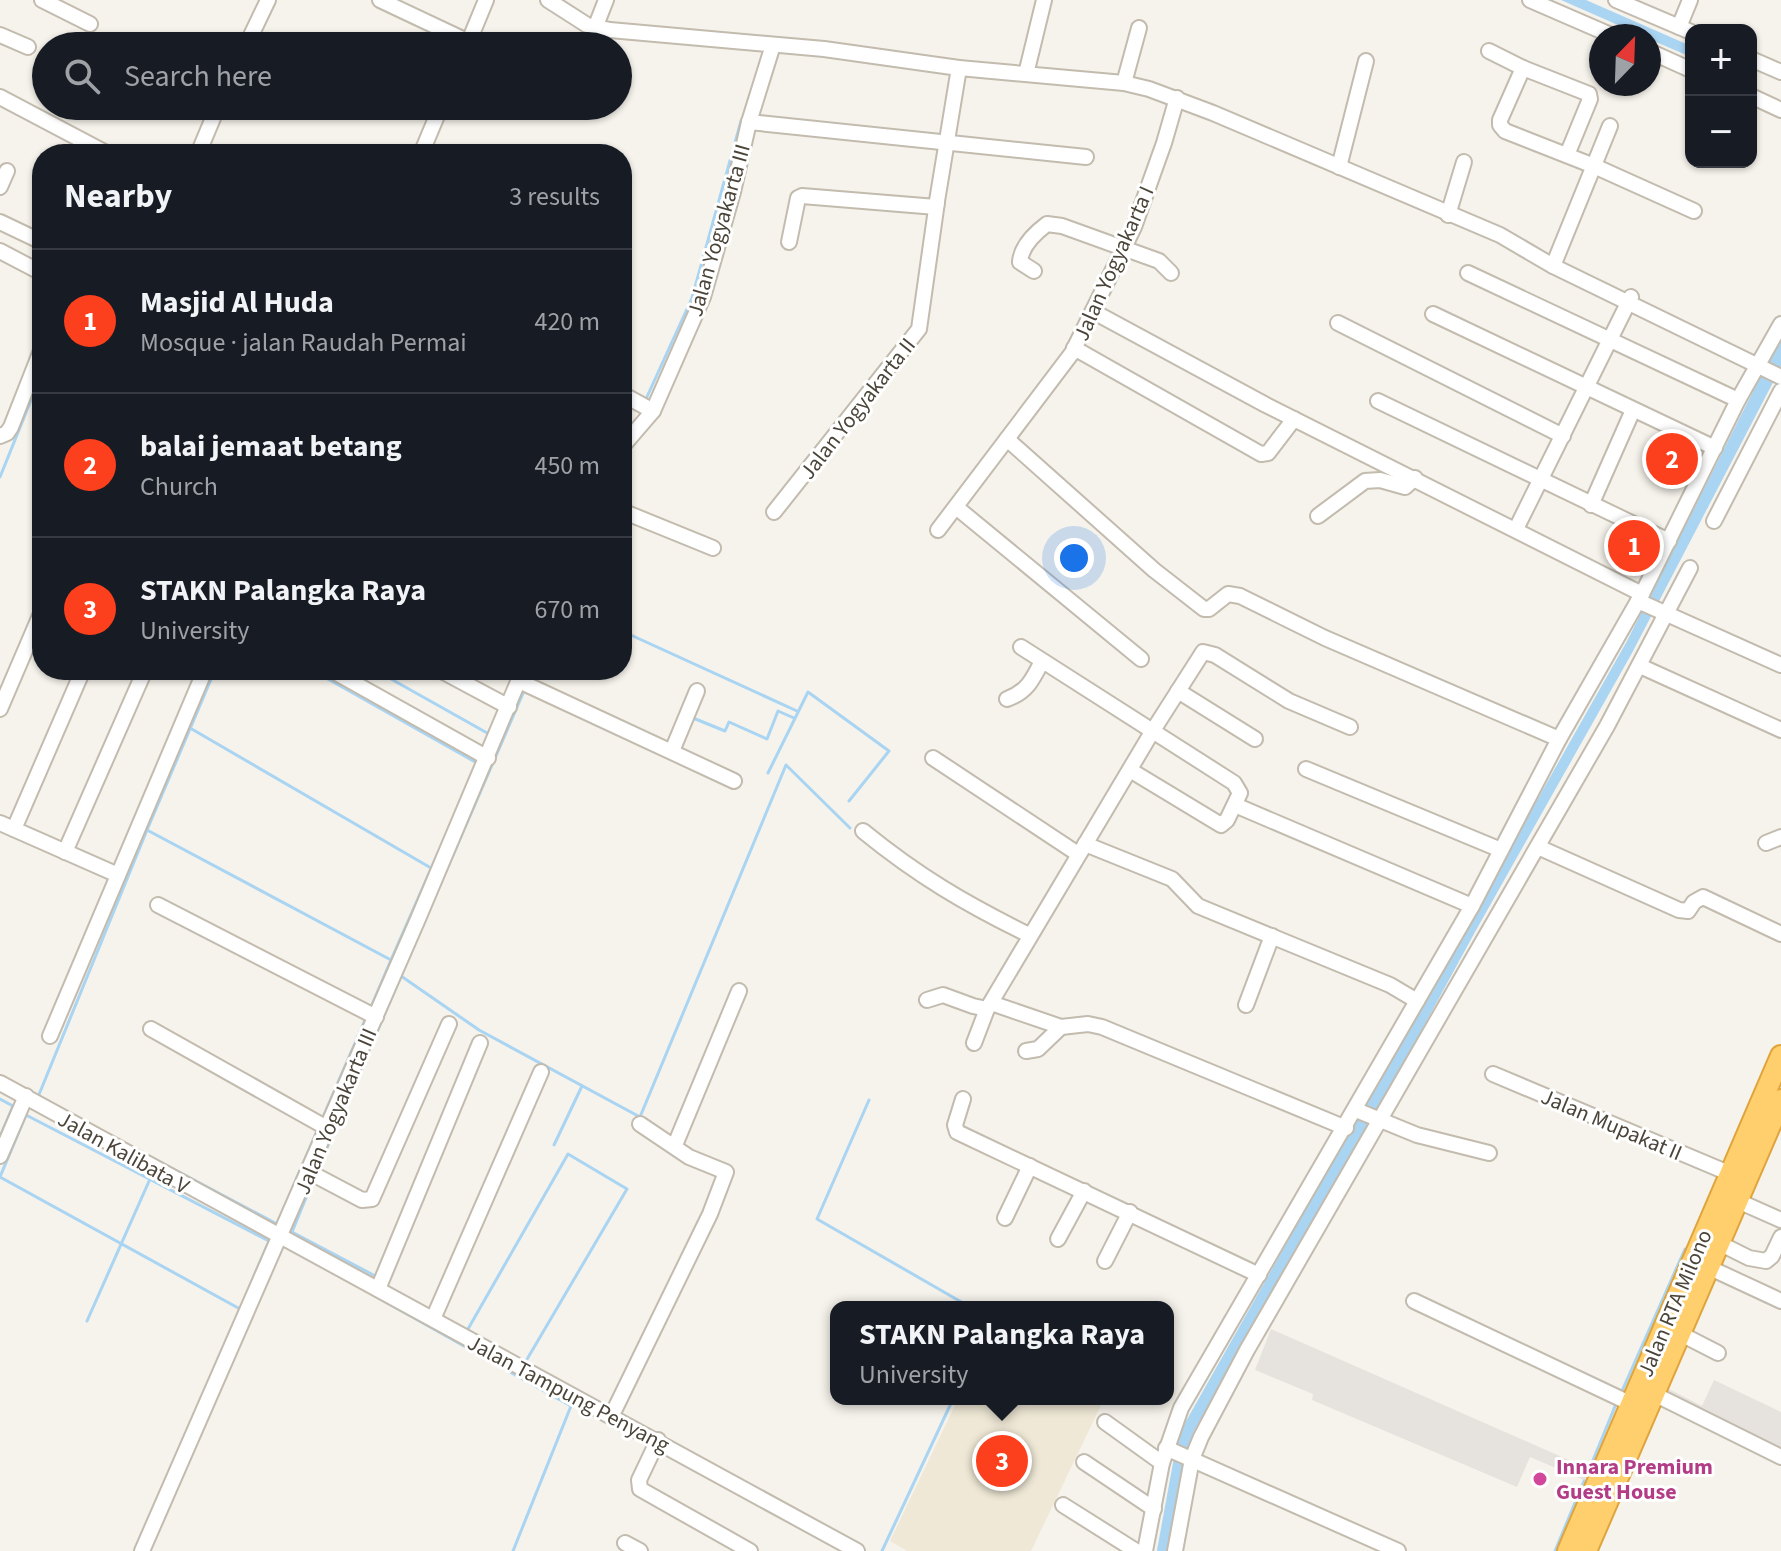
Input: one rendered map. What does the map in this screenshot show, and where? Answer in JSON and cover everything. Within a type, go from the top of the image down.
[{"type":"highway","name":"Jalan RTA Milono","points":[[1568,1551],[1679,1333],[1738,1201],[1772,1107],[1781,1056]]},
{"type":"highway","name":"Jalan RTA Milono","points":[[1586,1551],[1731,1174],[1772,1107]]},
{"type":"street","points":[[42,0],[90,24]]},
{"type":"street","points":[[253,32],[268,0]]},
{"type":"street","points":[[380,0],[444,32]]},
{"type":"street","points":[[473,32],[486,0]]},
{"type":"street","points":[[548,0],[595,28],[869,54],[959,68],[1124,83],[1177,98],[1508,240],[1770,367]]},
{"type":"street","points":[[595,28],[606,0]]},
{"type":"street","points":[[1026,74],[1044,0]]},
{"type":"street","points":[[1530,0],[1589,26]]},
{"type":"street","points":[[1616,0],[1685,30]]},
{"type":"street","points":[[1686,24],[1690,0]]},
{"type":"street","points":[[1124,83],[1139,28]]},
{"type":"street","points":[[0,35],[28,47]]},
{"type":"street","name":"Jalan Yogyakarta III","points":[[632,435],[653,411],[703,297],[749,122],[773,45]]},
{"type":"street","points":[[1489,51],[1589,94],[1590,99],[1567,155]]},
{"type":"street","points":[[1661,56],[1685,67]]},
{"type":"street","points":[[1339,167],[1366,61]]},
{"type":"street","points":[[1757,62],[1781,72]]},
{"type":"street","name":"Jalan Yogyakarta II","points":[[774,512],[919,329],[959,68]]},
{"type":"street","points":[[1523,68],[1500,125],[1505,131],[1594,166],[1694,211]]},
{"type":"street","name":"Jalan Yogyakarta I","points":[[938,530],[1074,348],[1094,312],[1124,248],[1164,143],[1177,98]]},
{"type":"street","points":[[4,99],[32,114]]},
{"type":"street","points":[[1757,99],[1781,110]]},
{"type":"street","points":[[44,120],[89,144]]},
{"type":"street","points":[[202,144],[212,120]]},
{"type":"street","points":[[425,144],[435,120]]},
{"type":"street","points":[[749,122],[1086,157]]},
{"type":"street","points":[[1554,263],[1610,126]]},
{"type":"street","points":[[1448,215],[1464,162]]},
{"type":"street","points":[[0,187],[7,171]]},
{"type":"street","points":[[789,242],[798,198],[802,196],[933,208],[937,202]]},
{"type":"street","points":[[0,222],[32,237]]},
{"type":"street","points":[[1034,271],[1020,262],[1020,256],[1047,224],[1062,226],[1159,261],[1171,273]]},
{"type":"street","points":[[0,251],[32,268]]},
{"type":"street","points":[[1468,273],[1738,400]]},
{"type":"street","points":[[1516,529],[1630,300]]},
{"type":"street","points":[[1094,312],[1294,419],[1516,529],[1651,605],[1781,665]]},
{"type":"street","points":[[1433,314],[1715,448]]},
{"type":"street","points":[[1338,323],[1563,436]]},
{"type":"street","points":[[1175,1551],[1181,1408],[1259,1275],[1301,1233],[1369,1115],[1444,1007],[1640,666],[1651,605],[1669,541],[1738,400],[1770,367],[1781,324]]},
{"type":"street","points":[[1074,348],[1261,454],[1268,453],[1294,419]]},
{"type":"street","points":[[0,436],[11,427],[32,373]]},
{"type":"street","points":[[1714,521],[1781,391]]},
{"type":"street","points":[[632,399],[653,411]]},
{"type":"street","points":[[1378,401],[1669,541]]},
{"type":"street","points":[[1591,505],[1633,410]]},
{"type":"street","points":[[1007,439],[1154,570],[1204,609],[1209,609],[1228,594],[1240,596],[1325,638],[1559,739]]},
{"type":"street","points":[[1318,516],[1365,481],[1380,480],[1399,488],[1409,485],[1415,478]]},
{"type":"street","points":[[956,507],[1141,659]]},
{"type":"street","points":[[632,515],[713,548]]},
{"type":"street","points":[[1162,1463],[1180,1454],[1201,1437],[1261,1322],[1346,1128],[1369,1115],[1417,1001],[1472,906],[1559,739],[1651,605],[1690,568]]},
{"type":"street","points":[[0,709],[32,634]]},
{"type":"street","points":[[1021,647],[1238,786],[1240,793],[1227,820],[1221,825],[1130,770]]},
{"type":"street","points":[[974,1043],[989,1006],[1029,935],[1201,653],[1209,651],[1289,701],[1350,727]]},
{"type":"street","points":[[1007,699],[1020,695],[1042,661]]},
{"type":"street","points":[[1640,666],[1781,730]]},
{"type":"street","points":[[14,829],[79,680]]},
{"type":"street","points":[[65,852],[141,680]]},
{"type":"street","points":[[50,1036],[201,680]]},
{"type":"street","points":[[349,680],[488,758]]},
{"type":"street","points":[[459,680],[509,707]]},
{"type":"street","name":"Jalan Yogyakarta III","points":[[142,1551],[309,1172],[519,680]]},
{"type":"street","points":[[531,680],[734,781]]},
{"type":"street","points":[[672,751],[697,691]]},
{"type":"street","points":[[1178,691],[1255,739]]},
{"type":"street","points":[[933,758],[1082,849],[1172,879],[1198,906],[1390,985],[1417,1001]]},
{"type":"street","points":[[1306,769],[1501,850]]},
{"type":"street","points":[[1235,805],[1472,906]]},
{"type":"street","points":[[0,823],[118,875]]},
{"type":"street","points":[[863,831],[906,866],[953,896],[1029,935]]},
{"type":"street","points":[[1766,843],[1781,837]]},
{"type":"street","points":[[1538,847],[1679,910],[1688,911],[1698,898],[1781,934]]},
{"type":"street","points":[[158,905],[376,1017]]},
{"type":"street","points":[[1246,1005],[1272,936]]},
{"type":"street","points":[[675,1145],[739,991]]},
{"type":"street","points":[[927,1000],[943,995],[973,1006],[989,1006],[1061,1027],[1088,1024],[1102,1027],[1346,1128]]},
{"type":"street","points":[[309,1172],[362,1200],[372,1199],[449,1024]]},
{"type":"street","points":[[1026,1051],[1038,1049],[1061,1027]]},
{"type":"street","points":[[151,1029],[327,1128]]},
{"type":"street","points":[[378,1289],[480,1043]]},
{"type":"street","points":[[433,1319],[541,1072]]},
{"type":"street","name":"Jalan Mupakat II","points":[[1493,1074],[1731,1174]]},
{"type":"street","name":"Jalan Kalibata V","points":[[0,1083],[161,1173],[281,1235]]},
{"type":"street","points":[[0,1156],[26,1096]]},
{"type":"street","points":[[963,1099],[955,1125],[957,1132],[1259,1275]]},
{"type":"street","points":[[1369,1115],[1417,1135],[1489,1153]]},
{"type":"street","points":[[612,1415],[710,1214],[726,1172],[689,1157],[640,1124]]},
{"type":"street","points":[[1005,1218],[1030,1166]]},
{"type":"street","points":[[1058,1239],[1084,1191]]},
{"type":"street","points":[[1738,1201],[1781,1220]]},
{"type":"street","points":[[1105,1261],[1130,1212]]},
{"type":"street","name":"Jalan Tampung Penyang","points":[[281,1235],[857,1551]]},
{"type":"street","points":[[1719,1243],[1749,1258],[1766,1261],[1772,1256],[1781,1237]]},
{"type":"street","points":[[1708,1267],[1781,1301]]},
{"type":"street","points":[[1414,1301],[1644,1403],[1781,1457]]},
{"type":"street","points":[[1241,1309],[1261,1322]]},
{"type":"street","points":[[1679,1333],[1718,1353]]},
{"type":"street","points":[[1105,1422],[1162,1463]]},
{"type":"street","points":[[658,1440],[639,1480],[640,1489],[750,1551]]},
{"type":"street","points":[[1180,1454],[1398,1551]]},
{"type":"street","points":[[1084,1462],[1154,1509]]},
{"type":"street","points":[[1145,1551],[1162,1463]]},
{"type":"street","points":[[1063,1505],[1136,1551]]},
{"type":"street","points":[[625,1543],[640,1551]]},
{"type":"shaded area","points":[[1271,1329],[1596,1472],[1591,1483],[1530,1457],[1517,1487],[1312,1400],[1313,1394],[1255,1370]]},
{"type":"shaded area","points":[[1714,1380],[1781,1412],[1781,1455],[1663,1397],[1667,1388],[1702,1406]]},
{"type":"shaded area","points":[[955,1405],[1101,1405],[1031,1551],[907,1551],[890,1541]]},
{"type":"water","points":[[1561,0],[1586,0],[1641,24],[1616,24]]},
{"type":"water","points":[[1661,33],[1685,43],[1685,54],[1661,44]]},
{"type":"water","points":[[1781,336],[1781,367],[1632,653],[1357,1149],[1194,1431],[1185,1462],[1173,1458],[1181,1430],[1627,641]]},
{"type":"waterway","points":[[646,399],[692,298],[741,121]]},
{"type":"waterway","points":[[0,477],[32,398]]},
{"type":"waterway","points":[[632,636],[797,711]]},
{"type":"waterway","points":[[147,830],[211,680]]},
{"type":"waterway","points":[[330,680],[477,763]]},
{"type":"waterway","points":[[393,680],[489,734]]},
{"type":"waterway","points":[[434,899],[524,691]]},
{"type":"waterway","points":[[768,773],[808,692],[889,751],[849,801]]},
{"type":"waterway","points":[[693,718],[725,731],[729,722],[767,739],[778,711],[794,718]]},
{"type":"waterway","points":[[190,728],[431,868]]},
{"type":"waterway","points":[[401,976],[479,1030],[640,1117],[786,765],[850,828]]},
{"type":"waterway","points":[[391,960],[452,821]]},
{"type":"waterway","points":[[38,1097],[147,830],[391,960],[371,1007]]},
{"type":"waterway","points":[[318,1169],[416,941]]},
{"type":"waterway","points":[[323,1117],[365,1020]]},
{"type":"waterway","points":[[554,1145],[582,1086]]},
{"type":"waterway","points":[[0,1099],[13,1106],[0,1137]]},
{"type":"waterway","points":[[869,1100],[817,1219],[960,1301]]},
{"type":"waterway","points":[[0,1177],[26,1115],[269,1241],[254,1276]]},
{"type":"waterway","points":[[81,1120],[277,1224],[317,1131]]},
{"type":"waterway","points":[[468,1329],[568,1154],[627,1189],[526,1361]]},
{"type":"waterway","points":[[0,1177],[240,1309]]},
{"type":"waterway","points":[[87,1321],[150,1179]]},
{"type":"waterway","points":[[312,1183],[292,1232],[379,1278]]},
{"type":"waterway","points":[[1622,1391],[1685,1249]]},
{"type":"waterway","points":[[373,1295],[571,1406],[513,1551]]},
{"type":"waterway","points":[[1589,1470],[1616,1404]]},
{"type":"waterway","points":[[882,1551],[950,1405]]},
{"type":"waterway","points":[[1165,1551],[1185,1442]]},
{"type":"waterway","points":[[1555,1551],[1584,1481]]},
{"type":"place","name":"balai jemaat betang","points":[[1672,459]]},
{"type":"place","name":"Masjid Al Huda","points":[[1634,546]]},
{"type":"place","name":"STAKN Palangka Raya","points":[[1002,1461]]},
{"type":"place","name":"Innara Premium Guest House","points":[[1540,1479]]}]
